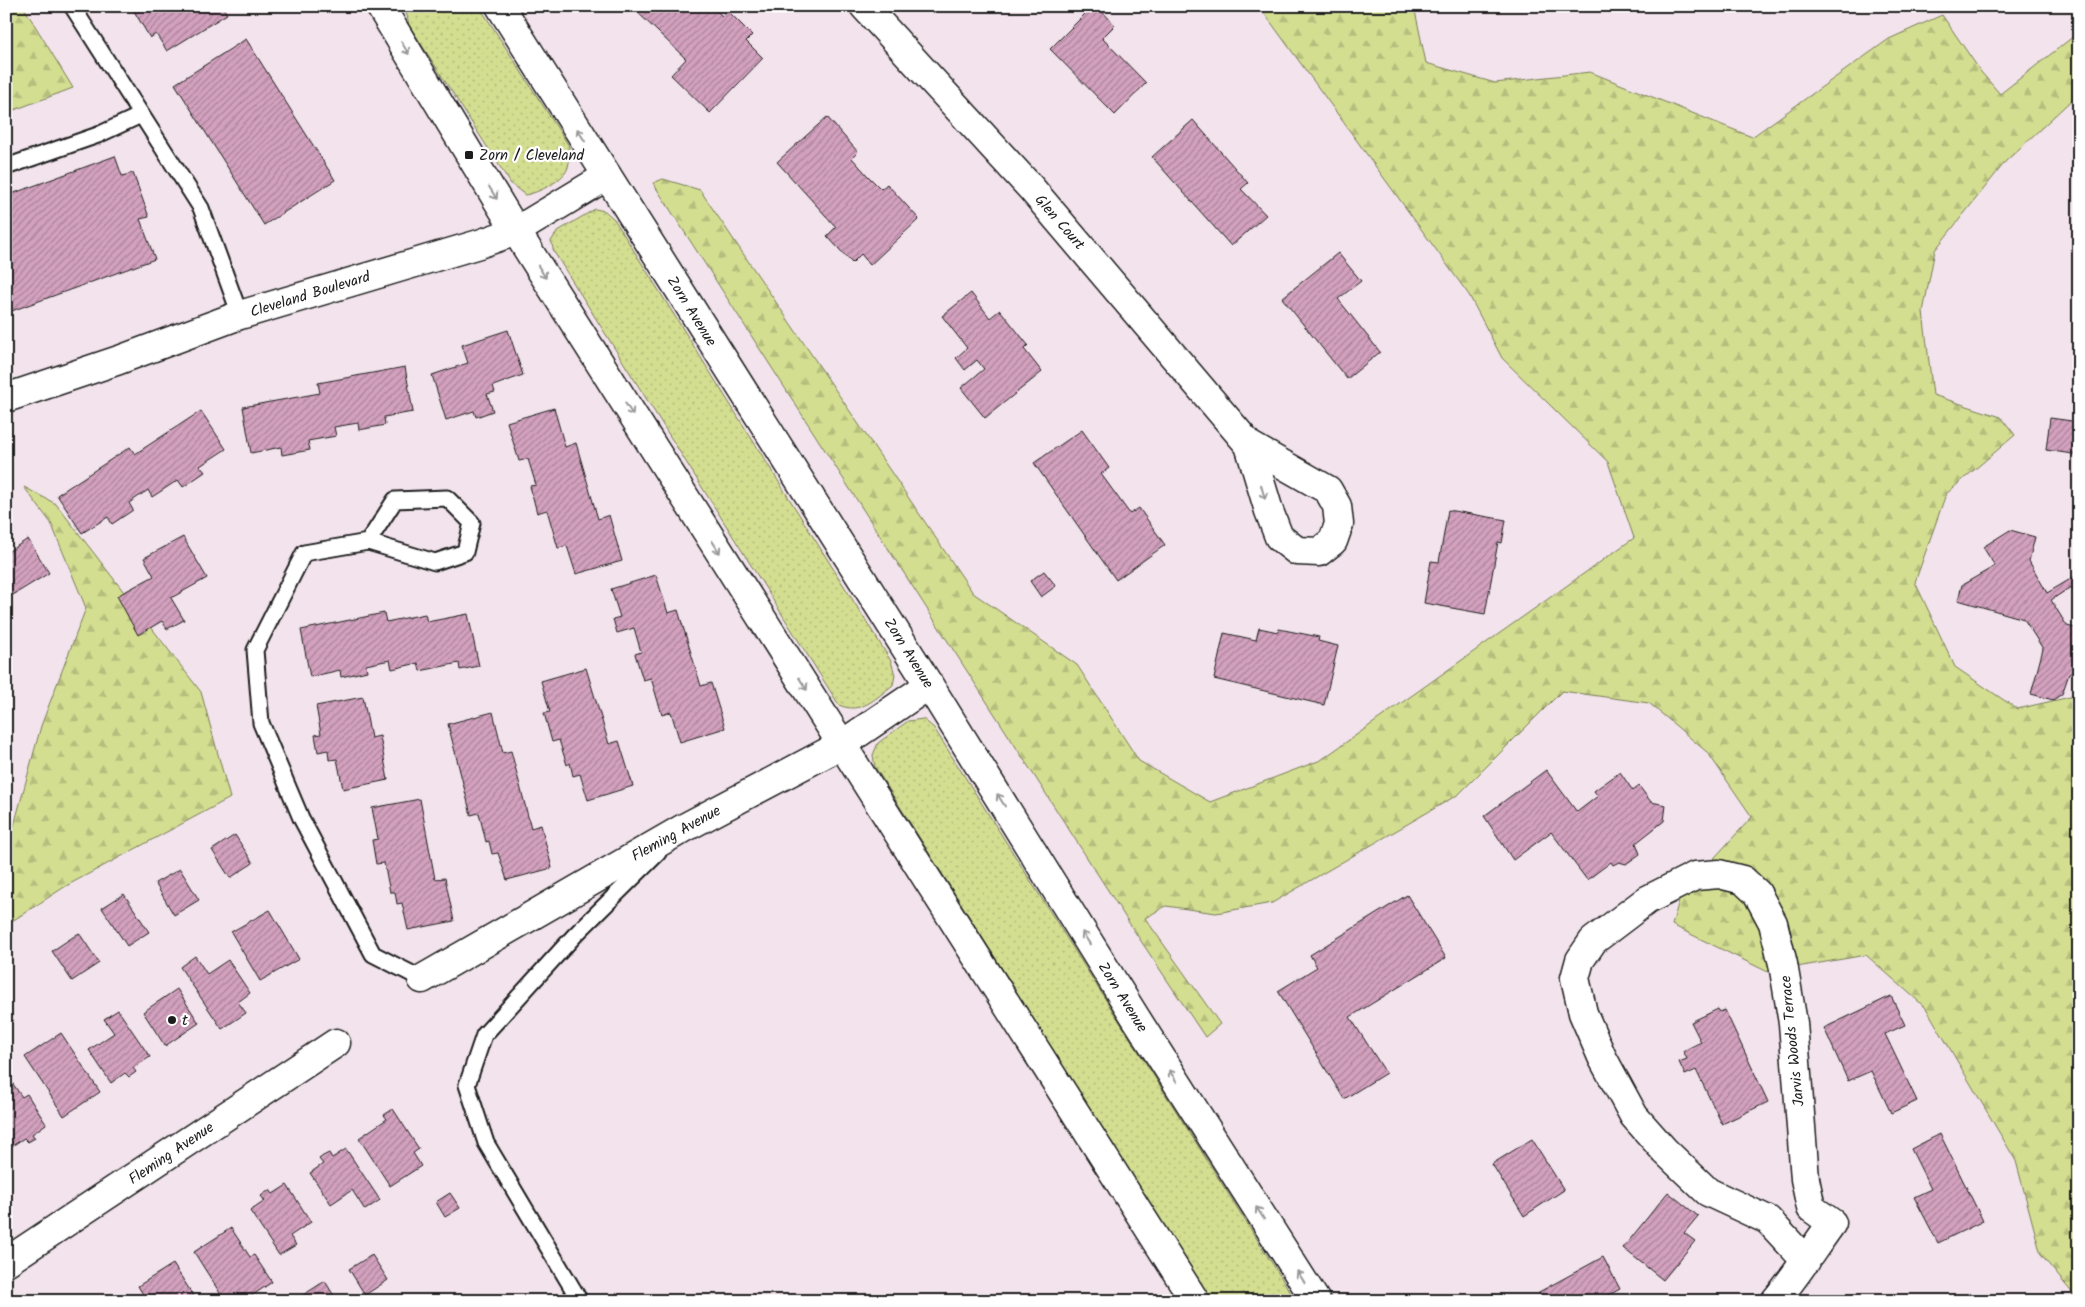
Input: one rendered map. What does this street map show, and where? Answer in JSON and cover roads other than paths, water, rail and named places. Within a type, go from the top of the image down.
[{"type":"street","points":[[380,6],[516,230],[1195,1301]]},
{"type":"street","name":"Zorn Avenue","points":[[500,6],[929,685],[1134,1015],[1316,1301]]},
{"type":"street","name":"Glen Court","points":[[864,6],[1031,188],[1249,445]]},
{"type":"street","name":"Cleveland Boulevard","points":[[6,398],[119,360],[240,315],[479,244],[516,230],[607,176]]},
{"type":"street","name":"Fleming Avenue","points":[[422,979],[684,828],[841,744],[929,685]]},
{"type":"street","name":"Jarvis Woods Terrace","points":[[1719,874],[1743,880],[1757,893],[1773,924],[1783,964],[1793,1023],[1805,1179],[1812,1208],[1832,1223],[1806,1261],[1768,1220],[1708,1192],[1665,1152],[1634,1116],[1602,1057],[1583,1013],[1575,978],[1580,960],[1593,941],[1647,900],[1695,876],[1719,874]]},
{"type":"street","name":"Fleming Avenue","points":[[6,1262],[336,1043]]},
{"type":"street","points":[[1774,1301],[1806,1261]]},
{"type":"lane","points":[[72,6],[201,208],[240,315]]},
{"type":"lane","points":[[6,167],[98,135],[141,115]]},
{"type":"lane","points":[[368,542],[394,500],[447,498],[472,523],[465,552],[435,562],[368,542],[304,553],[255,650],[261,723],[301,818],[373,954],[422,979]]},
{"type":"lane","points":[[580,1301],[486,1143],[467,1085],[484,1035],[575,935],[684,828]]},
{"type":"place","name":"Zorn / Cleveland","points":[[469,155]]},
{"type":"place","name":"t","points":[[172,1020]]}]
